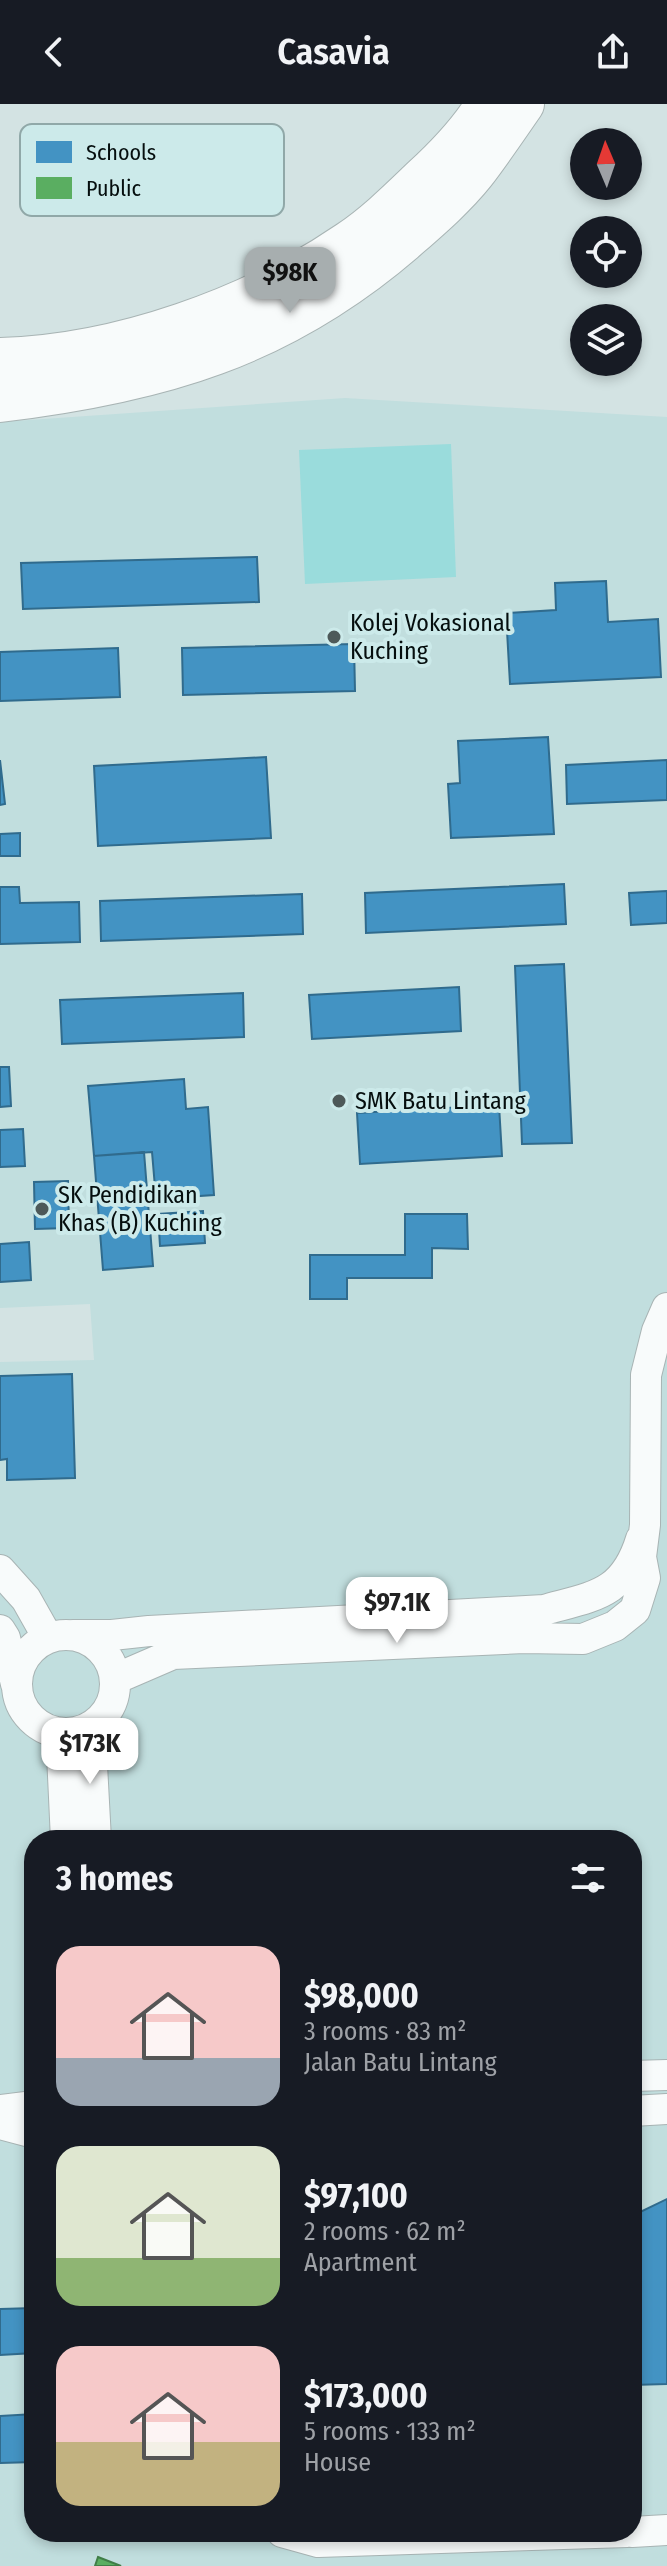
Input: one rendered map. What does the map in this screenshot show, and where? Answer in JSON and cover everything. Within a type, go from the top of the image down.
[{"type":"main road","points":[[0,359],[21,359],[96,346],[161,330],[291,278],[352,240],[403,198],[448,154],[487,104]]},
{"type":"main road","points":[[0,401],[74,392],[159,374],[251,341],[326,302],[365,275],[426,223],[473,175],[523,104]]},
{"type":"street","points":[[115,1679],[173,1654],[524,1638],[583,1639],[615,1626],[635,1610],[645,1578],[641,1557],[645,1525],[646,1375],[657,1331],[667,1308]]},
{"type":"street","points":[[16,1684],[18,1669],[35,1645],[61,1636],[544,1610],[600,1595],[623,1576],[636,1555],[645,1525]]},
{"type":"street","points":[[0,1570],[61,1636],[97,1645],[112,1666],[115,1679],[110,1706],[76,1730],[43,1728],[29,1717],[19,1702],[5,1638],[0,1630]]},
{"type":"street","points":[[67,1830],[76,1730]]},
{"type":"street","points":[[76,1730],[94,1830]]},
{"type":"street","points":[[642,2076],[667,2075]]},
{"type":"street","points":[[0,2110],[24,2107]]},
{"type":"street","points":[[642,2110],[667,2109]]},
{"type":"street","points":[[0,2124],[24,2130]]},
{"type":"street","points":[[642,2531],[667,2530]]},
{"type":"shaded area","points":[[345,398],[667,417],[667,2566],[0,2566],[0,1362],[94,1360],[90,1304],[0,1308],[0,422]]},
{"type":"shaded area","points":[[451,444],[456,577],[305,584],[299,450]]},
{"type":"building: Schools","points":[[257,557],[259,602],[23,609],[21,563]]},
{"type":"building: Schools","points":[[606,581],[608,622],[658,619],[661,677],[510,684],[506,613],[556,610],[555,583]]},
{"type":"building: Schools","points":[[354,644],[355,691],[183,695],[182,648]]},
{"type":"building: Schools","points":[[118,648],[120,697],[0,701],[0,652]]},
{"type":"building: Schools","points":[[548,737],[554,834],[451,838],[448,784],[460,783],[458,741]]},
{"type":"building: Schools","points":[[266,757],[271,838],[98,846],[94,766]]},
{"type":"building: Schools","points":[[0,760],[5,804],[0,805]]},
{"type":"building: Schools","points":[[667,760],[667,800],[567,804],[566,765]]},
{"type":"building: Schools","points":[[20,833],[20,856],[0,856],[0,834]]},
{"type":"building: Schools","points":[[564,884],[566,924],[366,933],[365,893]]},
{"type":"building: Schools","points":[[0,887],[19,887],[20,903],[79,902],[80,942],[0,944]]},
{"type":"building: Schools","points":[[667,891],[667,923],[631,925],[629,893]]},
{"type":"building: Schools","points":[[302,894],[303,934],[101,941],[100,901]]},
{"type":"building: Schools","points":[[564,964],[572,1143],[522,1144],[515,966]]},
{"type":"building: Schools","points":[[459,987],[461,1031],[312,1039],[309,995]]},
{"type":"building: Schools","points":[[243,993],[244,1037],[62,1044],[60,1000]]},
{"type":"building: Schools","points":[[0,1067],[9,1067],[11,1106],[0,1107]]},
{"type":"building: Schools","points":[[184,1079],[186,1109],[208,1107],[214,1195],[156,1199],[152,1152],[94,1156],[88,1086]]},
{"type":"building: Schools","points":[[499,1105],[502,1156],[360,1164],[357,1113]]},
{"type":"building: Schools","points":[[23,1129],[25,1166],[0,1167],[0,1130]]},
{"type":"building: Schools","points":[[144,1152],[153,1266],[103,1270],[94,1156]]},
{"type":"building: Schools","points":[[68,1181],[69,1228],[35,1229],[34,1182]]},
{"type":"building: Schools","points":[[203,1211],[205,1243],[160,1246],[158,1214]]},
{"type":"building: Schools","points":[[405,1214],[467,1214],[468,1249],[432,1248],[432,1278],[347,1278],[347,1299],[310,1299],[310,1255],[405,1255]]},
{"type":"building: Schools","points":[[29,1242],[31,1280],[0,1282],[0,1244]]},
{"type":"building: Schools","points":[[72,1374],[75,1478],[7,1480],[7,1459],[0,1460],[0,1376]]},
{"type":"building: Schools","points":[[667,2199],[667,2384],[642,2385],[642,2211]]},
{"type":"building: Schools","points":[[24,2308],[24,2354],[0,2355],[0,2309]]},
{"type":"building: Schools","points":[[24,2415],[24,2462],[0,2463],[0,2416]]},
{"type":"building: Public","points":[[98,2557],[121,2566],[95,2566]]},
{"type":"place","name":"Kolej Vokasional Kuching","points":[[334,637]]},
{"type":"place","name":"SMK Batu Lintang","points":[[339,1101]]},
{"type":"place","name":"SK Pendidikan Khas (B) Kuching","points":[[42,1209]]}]
